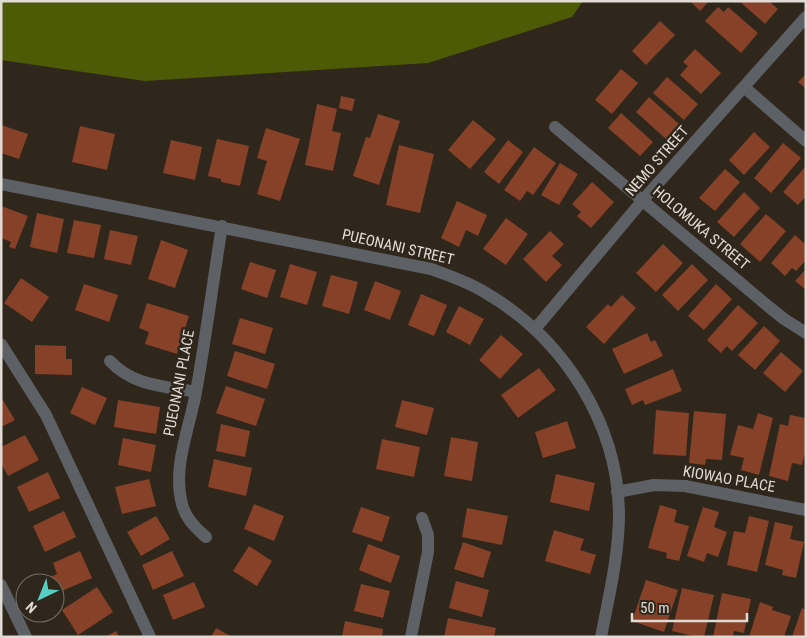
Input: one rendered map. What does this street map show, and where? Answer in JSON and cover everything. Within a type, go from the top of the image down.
[{"type":"street","name":"NEMO STREET","points":[[535,329],[643,200],[806,17]]},
{"type":"street","points":[[744,87],[806,141]]},
{"type":"street","name":"HOLOMUKA STREET","points":[[555,127],[770,308],[806,333]]},
{"type":"street","name":"PUEONANI STREET","points":[[1,184],[222,226],[431,269],[459,279],[485,292],[510,308],[555,349],[573,372],[601,425],[610,453],[619,512],[618,542],[601,637]]},
{"type":"street","name":"PUEONANI PLACE","points":[[206,537],[195,527],[181,503],[181,458],[196,392],[222,226]]},
{"type":"street","points":[[1,344],[46,416],[150,637]]},
{"type":"street","points":[[110,361],[126,376],[140,382],[196,392]]},
{"type":"street","name":"KIOWAO PLACE","points":[[617,492],[654,486],[685,486],[806,510]]},
{"type":"street","points":[[411,637],[428,552],[428,535],[422,518]]},
{"type":"street","points":[[1,585],[26,637]]},
{"type":"green space","points":[[1,1],[583,1],[572,17],[428,63],[145,81],[1,60]]},
{"type":"building","points":[[690,1],[709,1],[700,11]]},
{"type":"building","points":[[739,1],[769,1],[778,9],[765,24]]},
{"type":"building","points":[[718,7],[724,12],[728,7],[758,33],[741,53],[705,21]]},
{"type":"building","points":[[660,21],[675,35],[646,65],[632,51]]},
{"type":"building","points":[[695,49],[721,73],[701,94],[680,75],[688,66],[683,62]]},
{"type":"building","points":[[621,69],[638,83],[612,114],[595,100]]},
{"type":"building","points":[[806,74],[806,89],[798,82]]},
{"type":"building","points":[[667,77],[698,104],[684,120],[653,93]]},
{"type":"building","points":[[341,96],[355,99],[352,111],[339,108]]},
{"type":"building","points":[[649,97],[679,124],[666,139],[636,112]]},
{"type":"building","points":[[317,104],[337,109],[332,131],[341,133],[333,171],[305,165]]},
{"type":"building","points":[[621,113],[653,142],[640,156],[608,128]]},
{"type":"building","points":[[378,114],[400,121],[379,185],[353,176],[366,137],[370,138]]},
{"type":"building","points":[[473,120],[496,139],[470,169],[448,150]]},
{"type":"building","points":[[1,125],[28,134],[19,159],[1,153]]},
{"type":"building","points":[[80,126],[115,134],[107,170],[72,162]]},
{"type":"building","points":[[266,128],[300,139],[280,201],[257,194],[267,161],[257,158]]},
{"type":"building","points":[[754,132],[770,147],[744,175],[729,160]]},
{"type":"building","points":[[217,139],[249,146],[240,186],[221,182],[221,179],[208,176]]},
{"type":"building","points":[[171,140],[202,147],[195,180],[163,173]]},
{"type":"building","points":[[508,140],[523,152],[499,184],[484,172]]},
{"type":"building","points":[[783,143],[801,158],[771,193],[754,178]]},
{"type":"building","points":[[399,145],[434,154],[420,213],[386,205]]},
{"type":"building","points":[[534,147],[556,163],[533,195],[527,191],[520,201],[504,190]]},
{"type":"building","points":[[560,163],[578,174],[559,205],[541,195]]},
{"type":"building","points":[[806,166],[806,196],[798,205],[783,192]]},
{"type":"building","points":[[725,169],[740,182],[715,211],[699,198]]},
{"type":"building","points":[[592,182],[614,202],[591,228],[577,216],[581,212],[572,204]]},
{"type":"building","points":[[744,192],[760,208],[734,237],[717,222]]},
{"type":"building","points":[[457,201],[487,215],[478,236],[466,230],[459,247],[441,238]]},
{"type":"building","points":[[1,206],[28,216],[15,249],[9,247],[11,242],[1,238]]},
{"type":"building","points":[[37,213],[64,219],[57,253],[30,247]]},
{"type":"building","points":[[766,214],[786,231],[760,262],[740,244]]},
{"type":"building","points":[[506,218],[528,234],[506,265],[483,249]]},
{"type":"building","points":[[74,220],[101,225],[94,258],[67,253]]},
{"type":"building","points":[[110,230],[138,236],[131,265],[104,259]]},
{"type":"building","points":[[550,231],[564,244],[552,256],[562,265],[546,282],[523,259]]},
{"type":"building","points":[[795,235],[806,245],[806,260],[796,271],[792,268],[785,276],[771,263]]},
{"type":"building","points":[[161,240],[188,250],[175,288],[148,279]]},
{"type":"building","points":[[663,244],[683,263],[656,292],[636,273]]},
{"type":"building","points":[[250,262],[276,270],[267,298],[241,289]]},
{"type":"building","points":[[290,264],[317,272],[307,305],[280,297]]},
{"type":"building","points":[[692,264],[708,280],[678,311],[662,295]]},
{"type":"building","points":[[806,269],[806,290],[795,281]]},
{"type":"building","points":[[331,275],[358,282],[349,314],[322,306]]},
{"type":"building","points":[[21,278],[49,297],[32,322],[4,303]]},
{"type":"building","points":[[375,281],[401,291],[390,320],[364,310]]},
{"type":"building","points":[[84,284],[118,295],[109,322],[75,310]]},
{"type":"building","points":[[716,284],[732,299],[704,330],[688,316]]},
{"type":"building","points":[[421,294],[447,305],[434,336],[408,325]]},
{"type":"building","points":[[622,295],[636,308],[604,344],[586,327],[608,304],[611,307]]},
{"type":"building","points":[[147,303],[189,316],[177,354],[145,344],[149,332],[139,328]]},
{"type":"building","points":[[738,305],[758,323],[732,351],[727,346],[721,353],[707,340]]},
{"type":"building","points":[[459,306],[484,319],[470,345],[446,332]]},
{"type":"building","points":[[240,318],[273,328],[265,354],[232,344]]},
{"type":"building","points":[[764,326],[780,341],[755,370],[738,355]]},
{"type":"building","points":[[647,333],[651,342],[655,340],[663,356],[624,374],[612,349]]},
{"type":"building","points":[[501,335],[523,354],[500,379],[479,360]]},
{"type":"building","points":[[35,345],[66,346],[66,359],[72,359],[72,375],[35,374]]},
{"type":"building","points":[[235,351],[275,364],[267,389],[227,376]]},
{"type":"building","points":[[781,352],[803,371],[785,392],[763,373]]},
{"type":"building","points":[[539,368],[556,390],[518,418],[501,395]]},
{"type":"building","points":[[673,369],[682,391],[645,405],[643,400],[632,405],[625,389]]},
{"type":"building","points":[[226,386],[265,399],[256,426],[216,413]]},
{"type":"building","points":[[82,387],[107,398],[95,425],[70,413]]},
{"type":"building","points":[[1,397],[15,420],[1,427]]},
{"type":"building","points":[[118,400],[160,407],[156,434],[114,427]]},
{"type":"building","points":[[402,400],[434,408],[427,435],[395,427]]},
{"type":"building","points":[[656,410],[689,413],[686,456],[653,454]]},
{"type":"building","points":[[694,411],[726,414],[722,460],[706,459],[705,465],[689,463]]},
{"type":"building","points":[[758,413],[773,418],[759,475],[741,470],[744,458],[730,455],[738,425],[753,429]]},
{"type":"building","points":[[790,415],[806,418],[806,449],[802,465],[792,463],[788,481],[769,476],[780,424],[788,426]]},
{"type":"building","points":[[567,421],[576,448],[543,458],[535,432]]},
{"type":"building","points":[[221,424],[250,431],[245,457],[216,451]]},
{"type":"building","points":[[25,435],[39,460],[8,476],[1,463],[1,447]]},
{"type":"building","points":[[451,437],[478,442],[472,481],[444,476]]},
{"type":"building","points":[[123,438],[156,445],[151,472],[118,465]]},
{"type":"building","points":[[382,439],[420,447],[414,477],[376,469]]},
{"type":"building","points":[[214,459],[252,468],[246,496],[208,487]]},
{"type":"building","points":[[48,472],[60,498],[29,512],[17,487]]},
{"type":"building","points":[[556,474],[595,483],[589,511],[550,502]]},
{"type":"building","points":[[149,479],[156,506],[122,514],[115,487]]},
{"type":"building","points":[[254,504],[284,516],[274,541],[244,529]]},
{"type":"building","points":[[660,505],[677,510],[674,522],[689,526],[679,561],[666,558],[667,553],[648,548]]},
{"type":"building","points":[[361,507],[390,517],[382,542],[352,532]]},
{"type":"building","points":[[703,507],[719,512],[714,527],[727,532],[718,557],[707,553],[704,562],[687,556]]},
{"type":"building","points":[[467,508],[508,516],[502,545],[462,537]]},
{"type":"building","points":[[64,511],[76,537],[45,552],[33,526]]},
{"type":"building","points":[[156,516],[170,539],[141,556],[127,532]]},
{"type":"building","points":[[749,516],[769,521],[757,572],[727,565],[734,531],[745,533]]},
{"type":"building","points":[[775,522],[793,526],[790,539],[804,542],[796,578],[782,575],[783,570],[765,565]]},
{"type":"building","points":[[554,530],[584,539],[580,550],[596,555],[590,574],[545,561]]},
{"type":"building","points":[[463,542],[491,552],[483,578],[454,569]]},
{"type":"building","points":[[368,544],[400,556],[391,583],[359,570]]},
{"type":"building","points":[[249,546],[272,561],[257,586],[233,571]]},
{"type":"building","points":[[80,551],[92,578],[65,590],[65,573],[57,573],[53,563]]},
{"type":"building","points":[[172,551],[184,576],[153,590],[142,565]]},
{"type":"building","points":[[646,580],[678,590],[664,632],[632,621]]},
{"type":"building","points":[[456,581],[489,590],[482,617],[449,608]]},
{"type":"building","points":[[194,582],[205,607],[173,620],[163,595]]},
{"type":"building","points":[[361,584],[390,591],[383,618],[354,611]]},
{"type":"building","points":[[97,587],[113,612],[78,635],[65,615],[65,608]]},
{"type":"building","points":[[682,588],[714,595],[704,637],[672,631]]},
{"type":"building","points":[[722,593],[751,599],[744,633],[734,631],[733,637],[713,637]]},
{"type":"building","points":[[760,602],[773,607],[772,610],[791,616],[784,637],[749,637]]},
{"type":"building","points":[[802,608],[806,610],[806,637],[792,637]]},
{"type":"building","points":[[448,618],[496,628],[494,637],[444,637]]},
{"type":"building","points":[[345,621],[383,629],[382,637],[342,637]]},
{"type":"building","points":[[216,628],[232,637],[211,637]]},
{"type":"building","points":[[116,631],[119,637],[105,637]]}]
